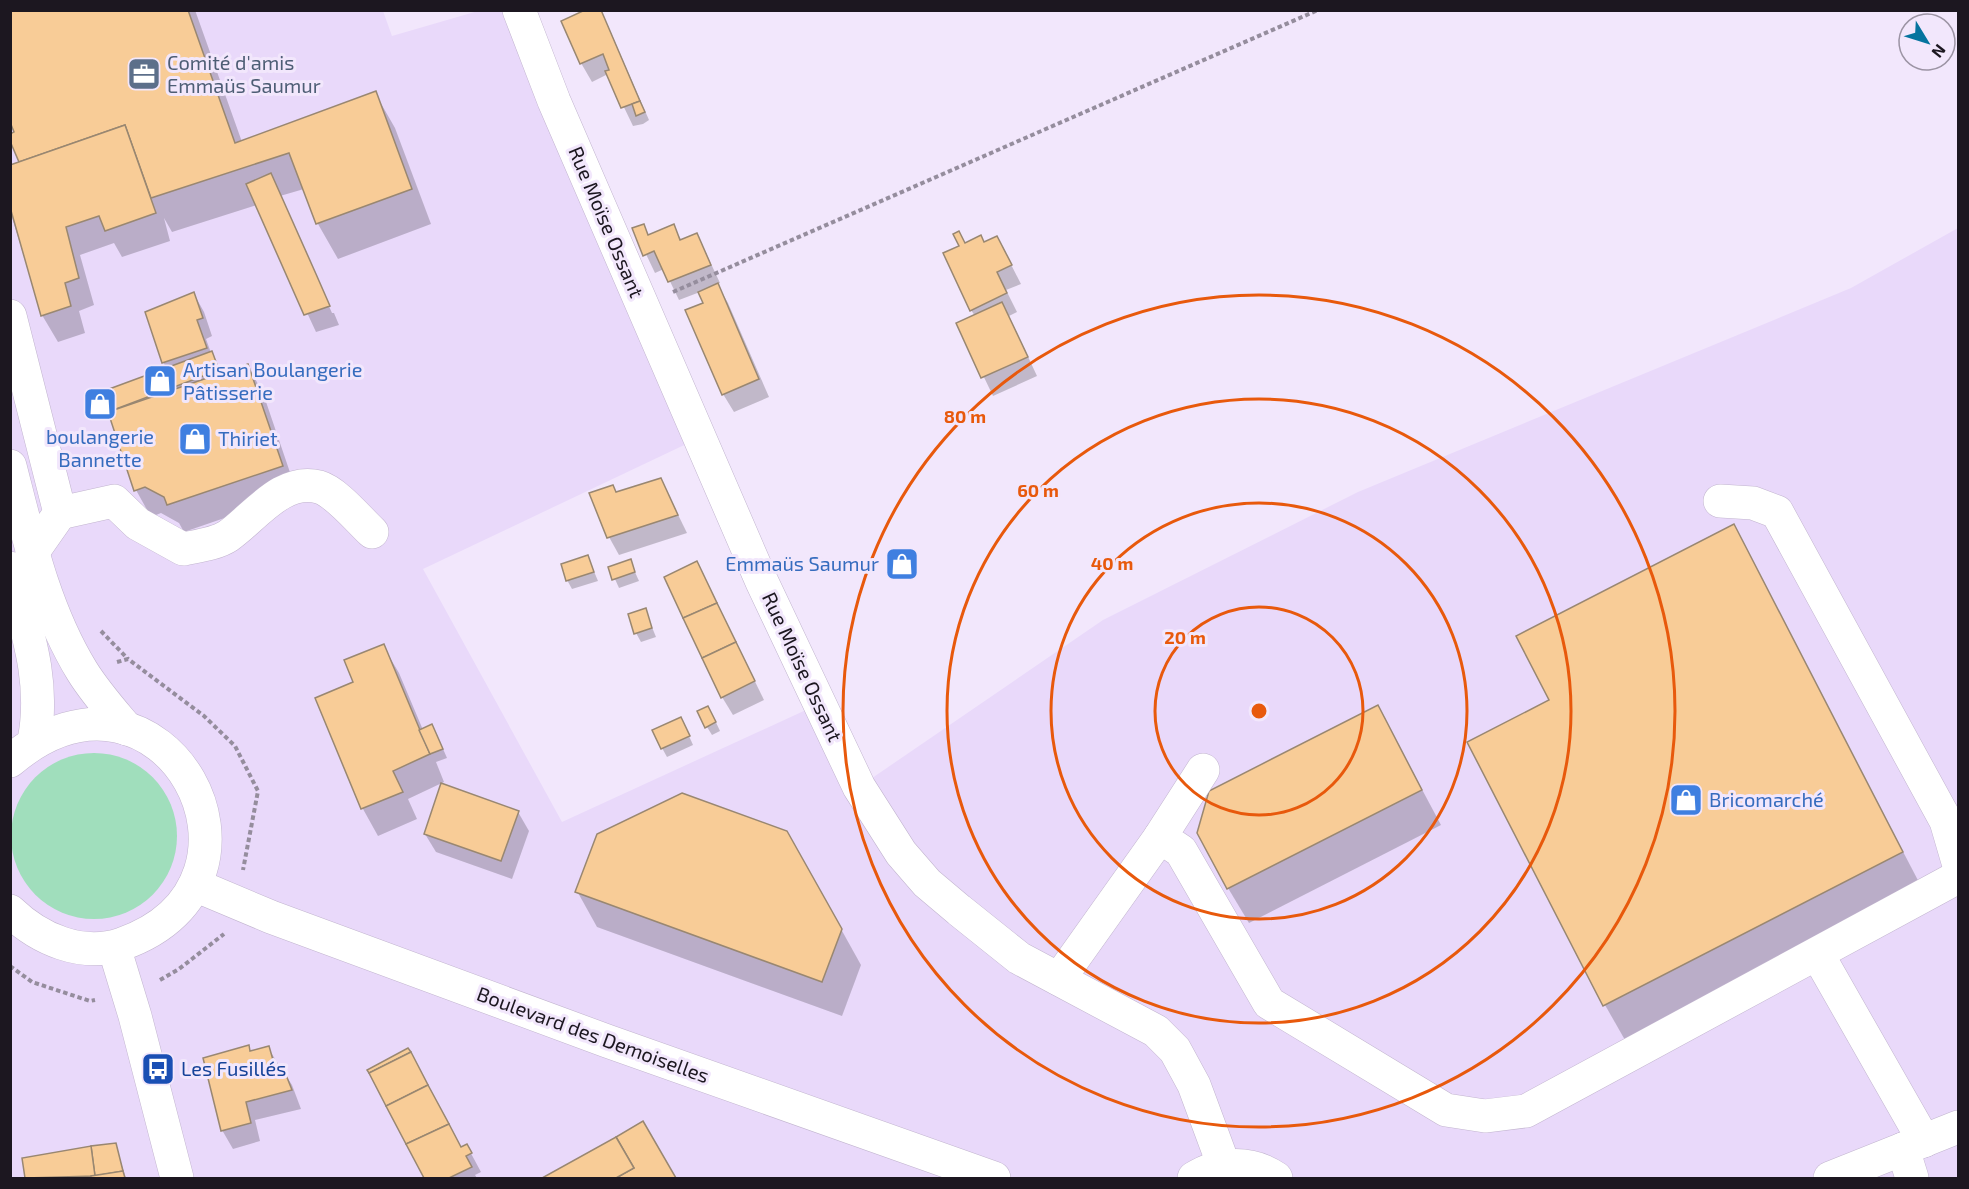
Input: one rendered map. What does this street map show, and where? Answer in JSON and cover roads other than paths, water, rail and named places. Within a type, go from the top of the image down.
[{"type":"street","name":"Rue Moïse Ossant","points":[[519,10],[554,101],[762,582],[859,787],[901,853],[927,882],[1019,958],[1156,1032],[1176,1050],[1194,1085],[1224,1166]]},
{"type":"street","points":[[10,316],[60,513]]},
{"type":"street","points":[[10,466],[39,683],[39,713],[22,751]]},
{"type":"street","points":[[21,561],[60,513],[114,501],[138,524],[183,549],[225,538],[282,492],[302,485],[321,487],[340,501],[372,532]]},
{"type":"street","points":[[1720,501],[1753,503],[1777,512],[1946,821],[1959,862]]},
{"type":"street","points":[[21,561],[51,606],[83,672],[127,729]]},
{"type":"street","points":[[10,911],[26,926],[52,941],[83,948],[114,947],[147,935],[175,914],[195,885],[206,850],[204,815],[192,781],[170,753],[150,739],[127,729],[95,724],[63,728],[22,751]]},
{"type":"street","points":[[1059,979],[1160,837],[1203,770]]},
{"type":"street","points":[[1160,837],[1181,851],[1269,1003],[1446,1110],[1485,1116],[1526,1112],[1959,877]]},
{"type":"street","name":"Boulevard des Demoiselles","points":[[195,885],[608,1041],[994,1179]]},
{"type":"street","points":[[114,947],[128,991],[177,1179]]},
{"type":"street","points":[[1818,955],[1913,1156]]},
{"type":"street","points":[[1830,1179],[1913,1156],[1959,1127]]},
{"type":"street","points":[[1194,1179],[1224,1166],[1250,1167],[1266,1172],[1276,1179]]},
{"type":"place","name":"Comité d'amis Emmaüs Saumur","points":[[144,74]]},
{"type":"place","name":"Artisan Boulangerie Pâtisserie","points":[[160,381]]},
{"type":"place","name":"boulangerie Bannette","points":[[100,404]]},
{"type":"place","name":"Thiriet","points":[[195,439]]},
{"type":"place","name":"Emmaüs Saumur","points":[[902,564]]},
{"type":"place","name":"Bricomarché","points":[[1686,800]]},
{"type":"place","name":"Les Fusillés","points":[[158,1069]]}]
